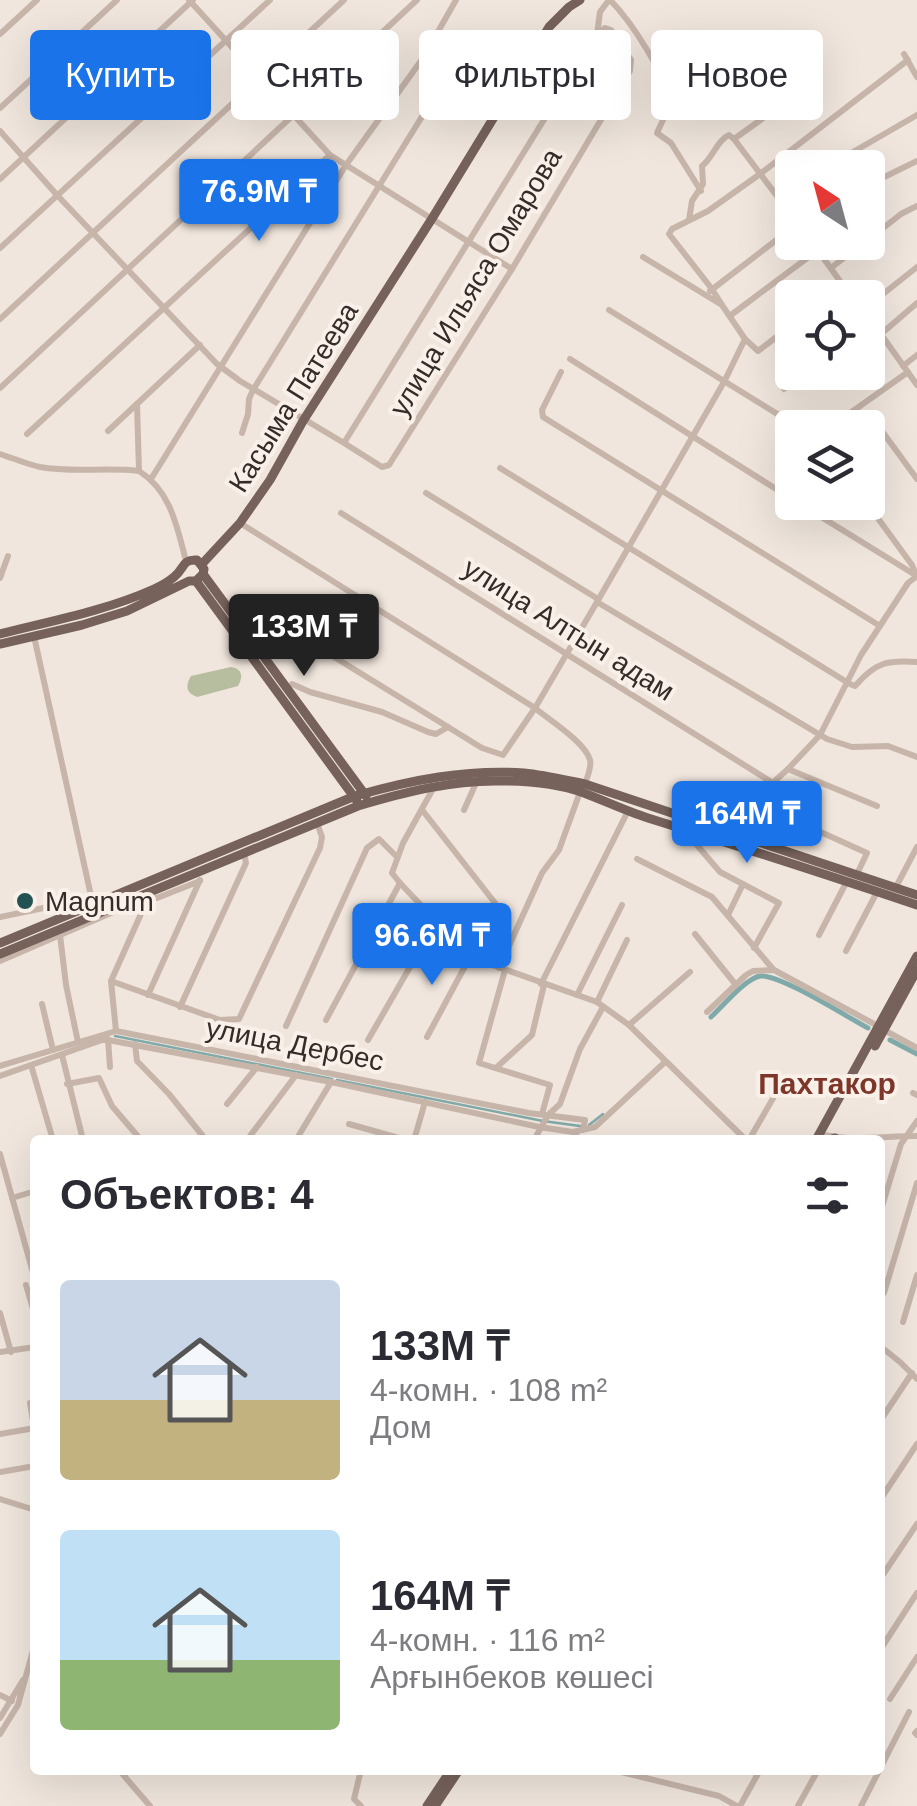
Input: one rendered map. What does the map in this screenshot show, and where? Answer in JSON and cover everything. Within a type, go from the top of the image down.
[{"type":"main road","name":"Касыма Патеева","points":[[548,30],[580,0]]},
{"type":"main road","name":"Касыма Патеева","points":[[198,575],[270,480],[492,120]]},
{"type":"main road","points":[[0,634],[140,595],[198,560],[198,575],[362,800]]},
{"type":"main road","points":[[183,566],[183,577],[198,575]]},
{"type":"main road","points":[[0,644],[127,610],[198,575]]},
{"type":"main road","points":[[0,957],[94,910],[244,853],[317,822],[380,789],[457,774],[528,774],[583,788],[917,905]]},
{"type":"main road","points":[[347,777],[380,789]]},
{"type":"main road","points":[[333,805],[344,790],[347,777]]},
{"type":"main road","points":[[148,891],[333,805],[435,786],[526,782],[583,788],[628,811],[857,874],[917,895]]},
{"type":"main road","points":[[0,943],[74,912],[94,910]]},
{"type":"main road","points":[[826,1135],[917,956]]},
{"type":"main road","points":[[881,1028],[917,970]]},
{"type":"main road","points":[[431,1806],[447,1775]]},
{"type":"street","points":[[0,34],[38,0]]},
{"type":"street","points":[[0,108],[117,0]]},
{"type":"street","points":[[0,248],[270,0]]},
{"type":"street","points":[[312,30],[344,0]]},
{"type":"street","points":[[386,30],[418,0]]},
{"type":"street","points":[[151,479],[346,165],[422,58],[456,0]]},
{"type":"street","points":[[597,30],[600,12],[609,0],[644,48],[668,93],[668,108],[656,133],[671,143],[701,191]]},
{"type":"street","points":[[0,178],[191,1],[231,46]]},
{"type":"street","points":[[775,338],[758,351],[745,340],[669,234],[760,174],[906,57],[917,76]]},
{"type":"street","points":[[0,318],[231,105]]},
{"type":"street","points":[[856,150],[917,115]]},
{"type":"street","points":[[0,388],[291,120]]},
{"type":"street","points":[[299,120],[330,154],[512,269]]},
{"type":"street","points":[[242,433],[248,398],[420,120]]},
{"type":"street","points":[[0,131],[220,366],[344,443],[543,120]]},
{"type":"street","name":"улица Ильяса Омарова","points":[[344,443],[382,467],[389,466],[601,120]]},
{"type":"street","points":[[734,139],[761,120]]},
{"type":"street","points":[[689,220],[692,201],[703,184],[702,166],[729,134],[775,194]]},
{"type":"street","points":[[27,434],[330,154]]},
{"type":"street","points":[[885,176],[917,160]]},
{"type":"street","points":[[885,227],[917,206]]},
{"type":"street","points":[[709,292],[775,241]]},
{"type":"street","points":[[643,258],[709,292]]},
{"type":"street","points":[[730,316],[798,260]]},
{"type":"street","points":[[825,260],[838,280]]},
{"type":"street","points":[[830,268],[841,260]]},
{"type":"street","points":[[885,293],[917,268]]},
{"type":"street","points":[[885,331],[917,303]]},
{"type":"street","points":[[609,310],[775,411]]},
{"type":"street","points":[[274,620],[448,728],[503,756],[598,601],[745,340]]},
{"type":"street","points":[[885,340],[917,385]]},
{"type":"street","points":[[108,431],[200,345]]},
{"type":"street","points":[[852,410],[906,369],[917,355]]},
{"type":"street","points":[[570,359],[775,489]]},
{"type":"street","points":[[561,372],[542,410],[543,417],[880,626]]},
{"type":"street","points":[[137,404],[139,471]]},
{"type":"street","points":[[885,436],[917,479]]},
{"type":"street","points":[[0,454],[39,467],[139,471],[166,498],[183,566]]},
{"type":"street","points":[[500,468],[855,686],[869,671],[886,662],[917,662]]},
{"type":"street","points":[[426,493],[820,735],[852,747],[888,746],[917,757]]},
{"type":"street","name":"улица Алтын адам","points":[[341,513],[773,783]]},
{"type":"street","points":[[826,520],[917,576]]},
{"type":"street","points":[[879,520],[917,576]]},
{"type":"street","points":[[240,524],[535,708],[589,757],[583,788],[559,850],[542,874],[502,969],[479,1063],[550,1086],[536,1135]]},
{"type":"street","points":[[0,578],[8,556]]},
{"type":"street","points":[[857,874],[867,854],[763,806],[758,797],[820,735],[880,626],[908,583],[917,576]]},
{"type":"street","points":[[34,636],[94,910]]},
{"type":"street","points":[[292,684],[382,712],[428,732],[436,734],[448,728]]},
{"type":"street","points":[[788,770],[877,806]]},
{"type":"street","points":[[464,810],[476,782]]},
{"type":"street","points":[[435,786],[397,856],[392,873],[400,883],[470,957],[600,1004],[629,1025],[742,1135]]},
{"type":"street","points":[[422,810],[495,903]]},
{"type":"street","points":[[496,1068],[532,1035],[542,984],[628,811]]},
{"type":"street","points":[[111,981],[220,1020],[234,1021],[241,1016],[320,848],[322,837],[317,822]]},
{"type":"street","points":[[698,833],[696,844],[720,872],[778,902],[754,948]]},
{"type":"street","points":[[286,1026],[368,848],[379,840],[397,856]]},
{"type":"street","points":[[896,887],[917,848]]},
{"type":"street","points":[[180,1007],[246,863],[244,853]]},
{"type":"street","points":[[637,859],[706,892],[774,970],[917,1048]]},
{"type":"street","points":[[148,995],[205,869]]},
{"type":"street","points":[[148,891],[157,898],[200,881]]},
{"type":"street","points":[[818,934],[846,881]]},
{"type":"street","points":[[326,1020],[400,883]]},
{"type":"street","points":[[728,915],[742,884]]},
{"type":"street","points":[[0,957],[60,935],[148,891]]},
{"type":"street","points":[[110,1067],[111,981],[148,891]]},
{"type":"street","points":[[846,951],[877,892]]},
{"type":"street","points":[[0,917],[58,905],[74,912]]},
{"type":"street","points":[[577,995],[622,905]]},
{"type":"street","points":[[368,1040],[437,920]]},
{"type":"street","points":[[695,934],[736,985]]},
{"type":"street","points":[[60,935],[78,1042]]},
{"type":"street","points":[[545,1114],[560,1104],[627,940]]},
{"type":"street","points":[[427,1036],[470,957]]},
{"type":"street","points":[[708,1012],[753,971],[774,970]]},
{"type":"street","points":[[629,1025],[690,972]]},
{"type":"street","points":[[42,1004],[53,1050]]},
{"type":"street","name":"улица Дербес","points":[[0,1066],[111,1035],[585,1120],[583,1130],[573,1132],[539,1127],[135,1044],[111,1035],[0,1076]]},
{"type":"street","points":[[135,1044],[137,1061],[202,1135]]},
{"type":"street","points":[[62,1055],[82,1135]]},
{"type":"street","points":[[583,1130],[595,1127],[665,1062]]},
{"type":"street","points":[[31,1066],[51,1135]]},
{"type":"street","points":[[227,1104],[257,1067]]},
{"type":"street","points":[[251,1135],[296,1075]]},
{"type":"street","points":[[67,1084],[99,1078],[112,1106],[137,1135]]},
{"type":"street","points":[[750,1135],[782,1081]]},
{"type":"street","points":[[299,1135],[331,1082]]},
{"type":"street","points":[[415,1135],[425,1102]]},
{"type":"street","points":[[885,1198],[905,1136],[917,1122]]},
{"type":"street","points":[[349,1124],[388,1135]]},
{"type":"street","points":[[885,1138],[917,1136]]},
{"type":"street","points":[[0,1154],[30,1262]]},
{"type":"street","points":[[885,1290],[917,1183]]},
{"type":"street","points":[[12,1198],[30,1193]]},
{"type":"street","points":[[903,1322],[917,1275]]},
{"type":"street","points":[[26,1285],[30,1299]]},
{"type":"street","points":[[0,1313],[11,1352]]},
{"type":"street","points":[[0,1352],[30,1348]]},
{"type":"street","points":[[885,1351],[915,1374],[885,1413]]},
{"type":"street","points":[[0,1434],[30,1431]]},
{"type":"street","points":[[885,1492],[917,1444]]},
{"type":"street","points":[[0,1472],[30,1467]]},
{"type":"street","points":[[0,1499],[30,1508]]},
{"type":"street","points":[[885,1572],[917,1524]]},
{"type":"street","points":[[885,1642],[917,1593]]},
{"type":"street","points":[[890,1698],[917,1657]]},
{"type":"street","points":[[0,1734],[18,1705],[30,1662]]},
{"type":"street","points":[[0,1718],[28,1670]]},
{"type":"street","points":[[0,1695],[12,1700]]},
{"type":"street","points":[[885,1758],[908,1712]]},
{"type":"street","points":[[123,1775],[150,1806]]},
{"type":"street","points":[[359,1775],[354,1800],[361,1806]]},
{"type":"street","points":[[634,1775],[720,1796],[738,1806],[757,1775]]},
{"type":"street","points":[[798,1806],[815,1775]]},
{"type":"street","points":[[861,1806],[876,1775]]},
{"type":"green space","points":[[231,667],[241,674],[238,686],[197,697],[189,691],[191,676]]},
{"type":"waterway","points":[[711,1017],[741,987],[760,976],[797,989],[868,1028]]},
{"type":"waterway","points":[[115,1036],[332,1079]]},
{"type":"waterway","points":[[890,1040],[917,1054]]},
{"type":"waterway","points":[[337,1080],[580,1126]]},
{"type":"waterway","points":[[589,1125],[603,1114]]},
{"type":"place","name":"Magnum","points":[[25,901]]},
{"type":"district","name":"Пахтакор","points":[[827,1084]]}]
